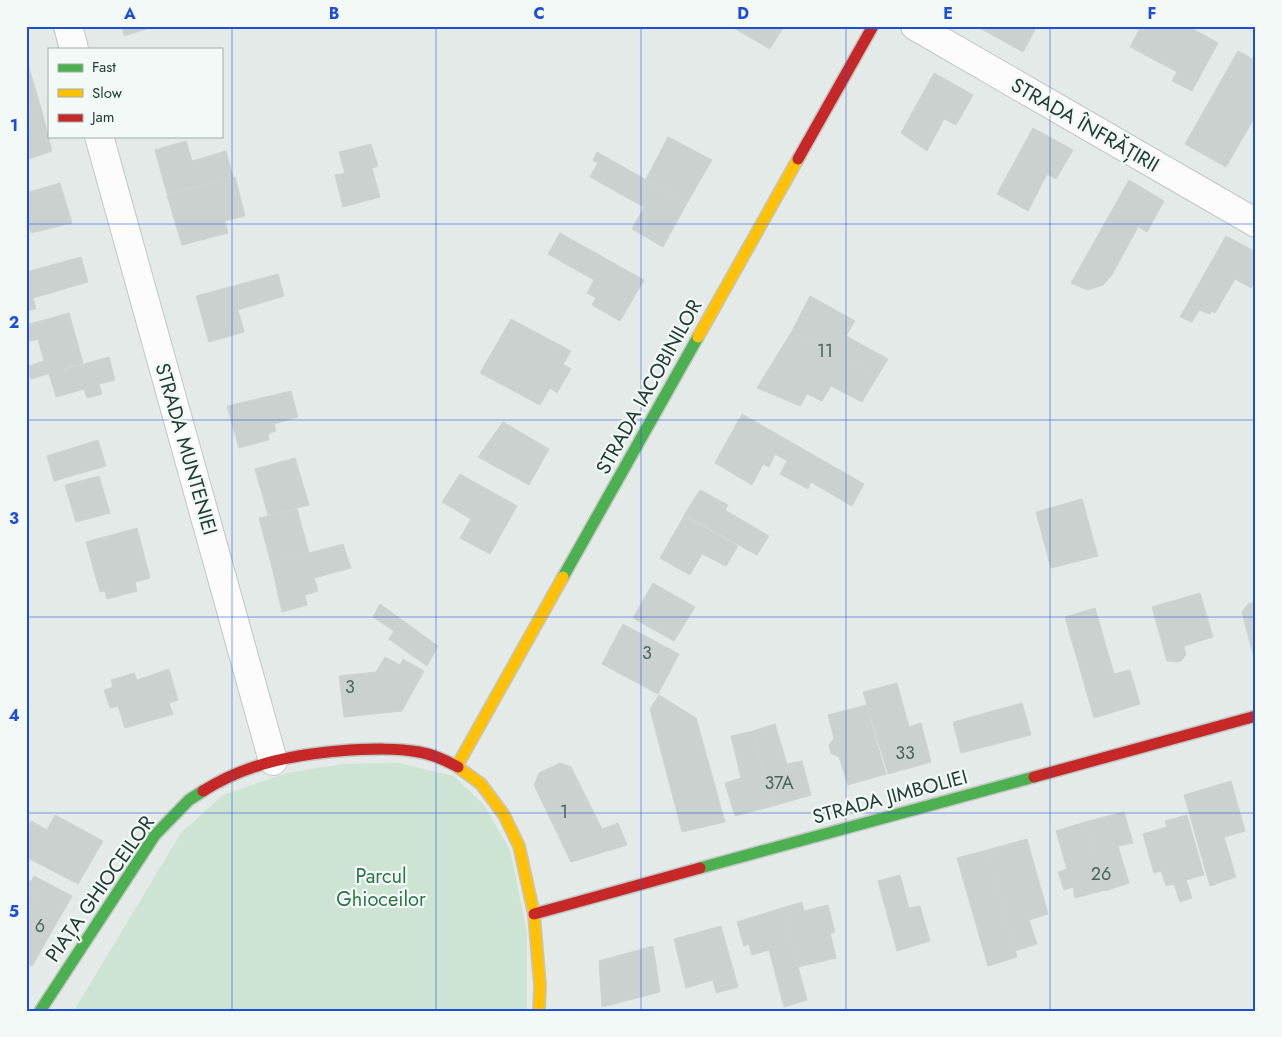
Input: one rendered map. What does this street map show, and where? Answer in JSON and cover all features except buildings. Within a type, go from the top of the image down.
[{"type":"street","points":[[68,26],[74,48]]},
{"type":"street","name":"STRADA IACOBINILOR","points":[[457,766],[873,26]]},
{"type":"street","name":"STRADA ÎNFRĂȚIRII","points":[[915,26],[1256,223]]},
{"type":"street","name":"STRADA MUNTENIEI","points":[[100,138],[273,761]]},
{"type":"street","name":"STRADA JIMBOLIEI","points":[[534,914],[1256,716]]},
{"type":"street","name":"PIAȚA GHIOCEILOR","points":[[40,1009],[155,835],[189,800],[224,778],[273,761],[309,754],[384,748],[421,752],[457,766],[481,784],[504,814],[519,846],[534,914],[540,986],[539,1011]]},
{"type":"green space","name":"Parcul Ghioceilor","points":[[398,763],[454,776],[484,805],[510,850],[527,932],[527,1011],[74,1011],[181,833],[223,795],[287,773],[343,764]]},
{"type":"traffic: fast","points":[[563,577],[698,337]]},
{"type":"traffic: fast","points":[[700,868],[1034,777]]},
{"type":"traffic: fast","points":[[40,1011],[155,835],[189,800],[203,791]]},
{"type":"traffic: slow","points":[[698,337],[798,159]]},
{"type":"traffic: slow","points":[[457,766],[563,577]]},
{"type":"traffic: slow","points":[[458,767],[481,784],[504,815],[519,846],[534,914],[540,986],[539,1011]]},
{"type":"traffic: jam","points":[[798,159],[873,26]]},
{"type":"traffic: jam","points":[[1034,777],[1256,716]]},
{"type":"traffic: jam","points":[[203,791],[220,781],[256,766],[292,757],[350,750],[393,749],[424,753],[458,767]]},
{"type":"traffic: jam","points":[[534,914],[700,868]]}]
